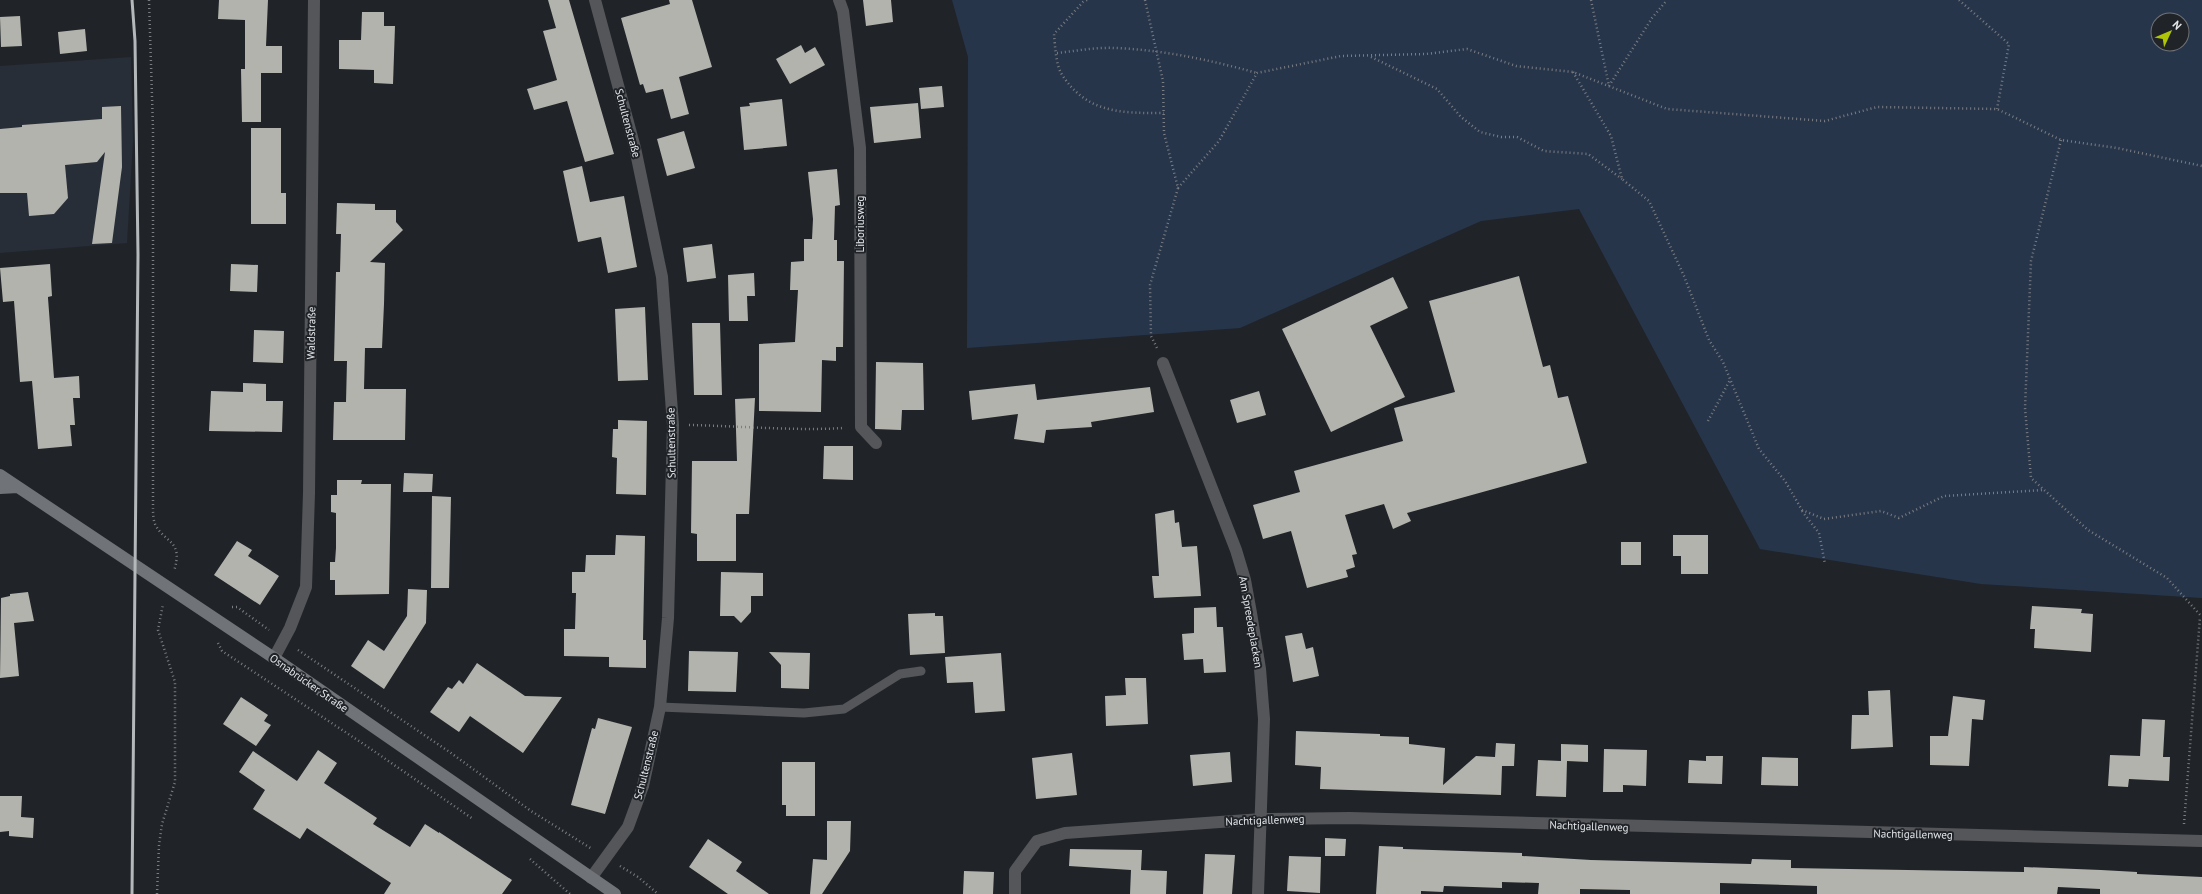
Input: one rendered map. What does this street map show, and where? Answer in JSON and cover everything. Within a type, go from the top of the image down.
[{"type":"main road","name":"Osnabrücker Straße","points":[[0,475],[274,658],[615,894]]},
{"type":"main road","points":[[0,488],[18,487]]},
{"type":"street","name":"Waldstraße","points":[[274,658],[306,587],[309,493],[314,0]]},
{"type":"street","name":"Schultenstraße","points":[[591,878],[628,827],[643,786],[660,707],[668,618],[673,424],[662,277],[635,148],[594,0]]},
{"type":"street","name":"Liboriusweg","points":[[839,0],[843,11],[860,148],[861,427]]},
{"type":"street","name":"Am Spreedeplacken","points":[[1163,363],[1218,504],[1245,580],[1260,669],[1264,719],[1262,819],[1258,894]]},
{"type":"street","points":[[861,427],[876,443]]},
{"type":"street","name":"Nachtigallenweg","points":[[1015,894],[1015,871],[1037,841],[1065,833],[1262,819],[1350,818],[2202,841]]},
{"type":"lane","points":[[660,707],[804,713],[844,709],[900,674],[921,671]]},
{"type":"path","points":[[149,0],[153,129],[153,508],[156,524],[174,544],[176,552],[176,566],[161,610],[158,630],[175,682],[175,782],[162,824],[159,845],[157,894]]},
{"type":"path","points":[[1087,0],[1083,2],[1054,34],[1061,73],[1086,102],[1125,113],[1164,113]]},
{"type":"path","points":[[1145,0],[1163,81],[1164,133],[1178,188]]},
{"type":"path","points":[[1591,0],[1609,86]]},
{"type":"path","points":[[1609,86],[1652,18],[1667,0]]},
{"type":"path","points":[[1959,0],[2009,44],[1997,109]]},
{"type":"path","points":[[1057,54],[1113,48],[1157,51],[1205,59],[1257,73],[1341,56],[1426,54],[1467,49],[1516,66],[1573,72],[1667,109],[1825,122],[1877,107],[1997,109],[2061,140],[2117,148],[2202,166]]},
{"type":"path","points":[[1368,56],[1437,89],[1461,117],[1480,132],[1501,137],[1517,137],[1544,151],[1588,154],[1650,201],[1684,276],[1709,340],[1723,362],[1759,449],[1785,481],[1802,510],[1819,533],[1825,564]]},
{"type":"path","points":[[1573,72],[1611,136],[1622,179]]},
{"type":"path","points":[[1163,363],[1151,336],[1150,285],[1178,188],[1219,141],[1257,73]]},
{"type":"path","points":[[2061,140],[2031,261],[2025,408],[2031,478],[2088,530],[2167,578],[2201,616],[2183,840]]},
{"type":"path","points":[[1708,421],[1730,380]]},
{"type":"path","points":[[673,424],[748,426],[804,431],[861,427]]},
{"type":"path","points":[[1802,510],[1824,519],[1881,511],[1899,518],[1944,496],[2044,490]]},
{"type":"path","points":[[237,607],[283,640],[451,753],[531,811],[638,877],[658,894]]},
{"type":"path","points":[[222,651],[365,745],[474,820]]},
{"type":"path","points":[[525,856],[570,894]]},
{"type":"shaded area","points":[[952,0],[2202,0],[2202,598],[1981,584],[1760,549],[1579,209],[1481,221],[1240,328],[967,348],[968,57]]},
{"type":"shaded area","points":[[131,57],[133,141],[127,243],[0,253],[0,66]]},
{"type":"building","points":[[219,0],[268,0],[266,46],[282,46],[282,73],[261,73],[261,122],[242,122],[241,69],[245,69],[245,20],[218,19]]},
{"type":"building","points":[[548,0],[569,0],[614,154],[585,162],[567,101],[534,110],[527,89],[557,80],[543,31],[556,28]]},
{"type":"building","points":[[669,0],[692,0],[712,67],[679,77],[689,114],[671,119],[663,89],[646,93],[643,84],[640,85],[621,18],[670,4]]},
{"type":"building","points":[[863,0],[891,0],[893,22],[866,26]]},
{"type":"building","points":[[362,12],[384,12],[384,26],[395,26],[393,84],[374,83],[374,70],[339,69],[339,40],[361,40]]},
{"type":"building","points":[[20,16],[22,46],[1,47],[0,17]]},
{"type":"building","points":[[85,29],[87,51],[60,54],[58,32]]},
{"type":"building","points":[[801,45],[805,53],[815,47],[825,65],[790,84],[776,59]]},
{"type":"building","points":[[942,86],[944,107],[921,109],[919,88]]},
{"type":"building","points":[[782,99],[787,146],[744,150],[740,107],[750,106],[749,103]]},
{"type":"building","points":[[918,103],[921,138],[874,143],[870,107]]},
{"type":"building","points":[[121,106],[122,167],[112,243],[92,244],[105,152],[97,162],[65,165],[68,198],[54,214],[29,216],[27,193],[0,193],[0,129],[22,127],[22,125],[102,119],[102,107]]},
{"type":"building","points":[[251,128],[281,128],[281,193],[286,193],[286,224],[251,224]]},
{"type":"building","points":[[684,131],[695,168],[667,176],[657,139]]},
{"type":"building","points":[[582,166],[590,202],[624,196],[637,267],[608,273],[601,237],[578,242],[563,171]]},
{"type":"building","points":[[837,169],[840,205],[835,206],[834,240],[837,240],[837,261],[844,261],[843,347],[836,347],[836,361],[822,360],[821,412],[759,411],[759,344],[795,342],[798,290],[790,290],[791,262],[804,261],[804,239],[812,239],[813,219],[808,172]]},
{"type":"building","points":[[337,203],[375,204],[375,210],[396,210],[396,222],[403,230],[370,262],[385,263],[382,348],[365,348],[364,389],[406,389],[405,440],[333,440],[334,402],[346,402],[347,361],[334,361],[336,272],[340,272],[341,234],[336,234]]},
{"type":"building","points":[[712,244],[716,278],[687,282],[683,248]]},
{"type":"building","points":[[50,264],[52,296],[48,298],[54,378],[79,376],[80,398],[73,398],[75,425],[70,425],[72,446],[38,449],[32,381],[20,382],[14,301],[3,302],[0,268]]},
{"type":"building","points":[[231,264],[258,265],[257,292],[230,291]]},
{"type":"building","points":[[754,273],[755,296],[747,296],[748,321],[729,321],[728,275]]},
{"type":"building","points":[[1519,276],[1543,367],[1550,365],[1558,398],[1568,396],[1587,463],[1407,513],[1411,521],[1393,529],[1384,504],[1345,515],[1357,554],[1352,555],[1355,567],[1346,570],[1348,577],[1307,588],[1291,531],[1263,539],[1253,505],[1300,492],[1294,471],[1403,441],[1394,408],[1455,392],[1429,301]]},
{"type":"building","points":[[1393,277],[1408,308],[1370,326],[1405,397],[1331,432],[1282,329]]},
{"type":"building","points":[[645,307],[648,380],[618,381],[615,309]]},
{"type":"building","points":[[692,323],[720,323],[722,395],[694,395]]},
{"type":"building","points":[[254,330],[284,331],[283,363],[253,362]]},
{"type":"building","points":[[876,362],[923,363],[924,410],[902,410],[901,430],[875,429]]},
{"type":"building","points":[[243,383],[266,384],[266,401],[283,401],[282,432],[209,431],[211,391],[243,392]]},
{"type":"building","points":[[1035,384],[1037,400],[1150,387],[1154,412],[1091,422],[1092,427],[1046,430],[1044,443],[1014,439],[1018,414],[972,420],[969,391]]},
{"type":"building","points":[[1259,391],[1266,415],[1237,423],[1230,400]]},
{"type":"building","points":[[755,398],[749,514],[736,514],[736,561],[697,561],[697,534],[691,533],[692,461],[737,461],[735,399]]},
{"type":"building","points":[[618,420],[647,421],[646,495],[616,494],[617,458],[612,457],[613,429],[618,429]]},
{"type":"building","points":[[824,446],[853,446],[853,480],[823,479]]},
{"type":"building","points":[[404,473],[433,474],[432,492],[403,492]]},
{"type":"building","points":[[337,480],[362,480],[361,484],[391,484],[389,594],[335,595],[335,580],[330,580],[330,562],[335,562],[336,548],[336,513],[331,512],[331,495],[337,495]]},
{"type":"building","points":[[432,496],[451,497],[449,588],[431,588]]},
{"type":"building","points":[[1174,510],[1175,523],[1179,522],[1182,547],[1197,546],[1201,596],[1154,598],[1152,576],[1159,576],[1155,514]]},
{"type":"building","points":[[616,535],[645,536],[643,640],[646,640],[646,668],[609,667],[609,657],[564,656],[564,629],[575,629],[576,593],[572,593],[572,572],[585,572],[586,555],[615,555]]},
{"type":"building","points":[[1673,535],[1708,535],[1708,574],[1681,574],[1681,556],[1673,556]]},
{"type":"building","points":[[237,541],[252,550],[248,556],[279,576],[260,605],[214,575]]},
{"type":"building","points":[[1621,542],[1641,542],[1641,565],[1621,565]]},
{"type":"building","points":[[721,572],[763,573],[763,596],[751,596],[751,612],[741,623],[734,616],[720,616]]},
{"type":"building","points":[[408,589],[427,590],[426,623],[384,689],[351,666],[368,640],[384,651],[407,616]]},
{"type":"building","points":[[28,592],[34,621],[14,623],[19,676],[0,678],[1,598],[10,596],[10,594]]},
{"type":"building","points":[[2032,606],[2082,609],[2081,613],[2093,614],[2091,652],[2034,648],[2035,629],[2030,629]]},
{"type":"building","points":[[1216,607],[1217,627],[1223,627],[1226,672],[1204,673],[1203,659],[1184,660],[1182,634],[1194,633],[1194,608]]},
{"type":"building","points":[[935,613],[935,616],[943,616],[945,653],[910,655],[908,614]]},
{"type":"building","points":[[1302,633],[1306,649],[1313,647],[1319,676],[1293,682],[1285,636]]},
{"type":"building","points":[[689,651],[738,652],[736,692],[688,691]]},
{"type":"building","points":[[769,652],[810,653],[809,689],[781,688],[781,665]]},
{"type":"building","points":[[1001,653],[1005,711],[975,713],[973,682],[947,683],[945,657]]},
{"type":"building","points":[[477,663],[525,696],[562,697],[523,753],[470,716],[459,732],[430,712],[448,687],[452,689],[459,680],[463,684]]},
{"type":"building","points":[[1125,678],[1146,678],[1148,724],[1106,726],[1105,696],[1126,695]]},
{"type":"building","points":[[1890,690],[1893,747],[1851,749],[1852,715],[1869,715],[1868,691]]},
{"type":"building","points":[[1953,696],[1985,700],[1983,720],[1972,719],[1969,766],[1930,765],[1930,736],[1948,736]]},
{"type":"building","points":[[241,697],[268,715],[264,721],[271,725],[256,746],[223,724]]},
{"type":"building","points":[[598,718],[632,727],[605,814],[571,805],[592,728],[595,729]]},
{"type":"building","points":[[2142,719],[2165,720],[2163,757],[2170,757],[2169,781],[2129,779],[2128,787],[2108,786],[2110,755],[2140,756]]},
{"type":"building","points":[[1296,731],[1380,734],[1380,736],[1409,737],[1409,744],[1445,748],[1443,785],[1476,756],[1495,757],[1496,743],[1515,744],[1514,766],[1502,766],[1501,795],[1320,789],[1321,767],[1295,765]]},
{"type":"building","points":[[1561,744],[1588,745],[1588,762],[1567,761],[1566,797],[1536,796],[1538,760],[1561,761]]},
{"type":"building","points":[[1604,749],[1647,750],[1646,786],[1623,785],[1623,792],[1603,792]]},
{"type":"building","points":[[318,750],[337,763],[324,783],[377,818],[373,824],[410,847],[425,824],[512,880],[502,894],[384,894],[391,883],[307,828],[300,839],[253,809],[265,790],[239,772],[253,751],[297,781]]},
{"type":"building","points":[[1230,752],[1232,782],[1193,786],[1190,755]]},
{"type":"building","points":[[1072,753],[1077,795],[1036,799],[1032,758]]},
{"type":"building","points":[[1706,756],[1723,756],[1722,784],[1688,783],[1689,760],[1706,761]]},
{"type":"building","points":[[1762,757],[1798,758],[1798,786],[1761,785]]},
{"type":"building","points":[[782,762],[815,762],[815,816],[786,816],[786,805],[782,805]]},
{"type":"building","points":[[0,796],[22,796],[21,817],[34,818],[33,838],[9,836],[9,831],[0,832]]},
{"type":"building","points":[[827,821],[851,821],[850,851],[822,894],[810,894],[813,859],[827,860]]},
{"type":"building","points":[[1325,838],[1346,839],[1345,856],[1325,856]]},
{"type":"building","points":[[708,839],[742,862],[736,871],[769,894],[728,894],[689,867]]},
{"type":"building","points":[[1379,846],[1403,847],[1403,849],[1522,853],[1522,856],[1591,860],[1751,864],[1752,859],[1791,860],[1791,868],[2024,872],[2024,867],[2137,872],[2137,874],[2202,877],[2202,894],[2100,894],[2100,889],[2058,887],[2057,894],[1817,894],[1817,886],[1720,883],[1720,894],[1630,894],[1630,890],[1580,889],[1580,894],[1538,894],[1539,883],[1502,882],[1502,888],[1444,886],[1443,892],[1421,891],[1421,894],[1376,894]]},
{"type":"building","points":[[1070,849],[1142,850],[1141,870],[1167,871],[1166,894],[1130,894],[1131,870],[1069,866]]},
{"type":"building","points":[[1205,854],[1235,855],[1232,894],[1203,894]]},
{"type":"building","points":[[1289,856],[1321,857],[1320,893],[1287,891]]},
{"type":"building","points":[[964,871],[994,872],[993,894],[963,894]]},
{"type":"railway","points":[[132,0],[135,41],[138,255],[132,894]]}]
